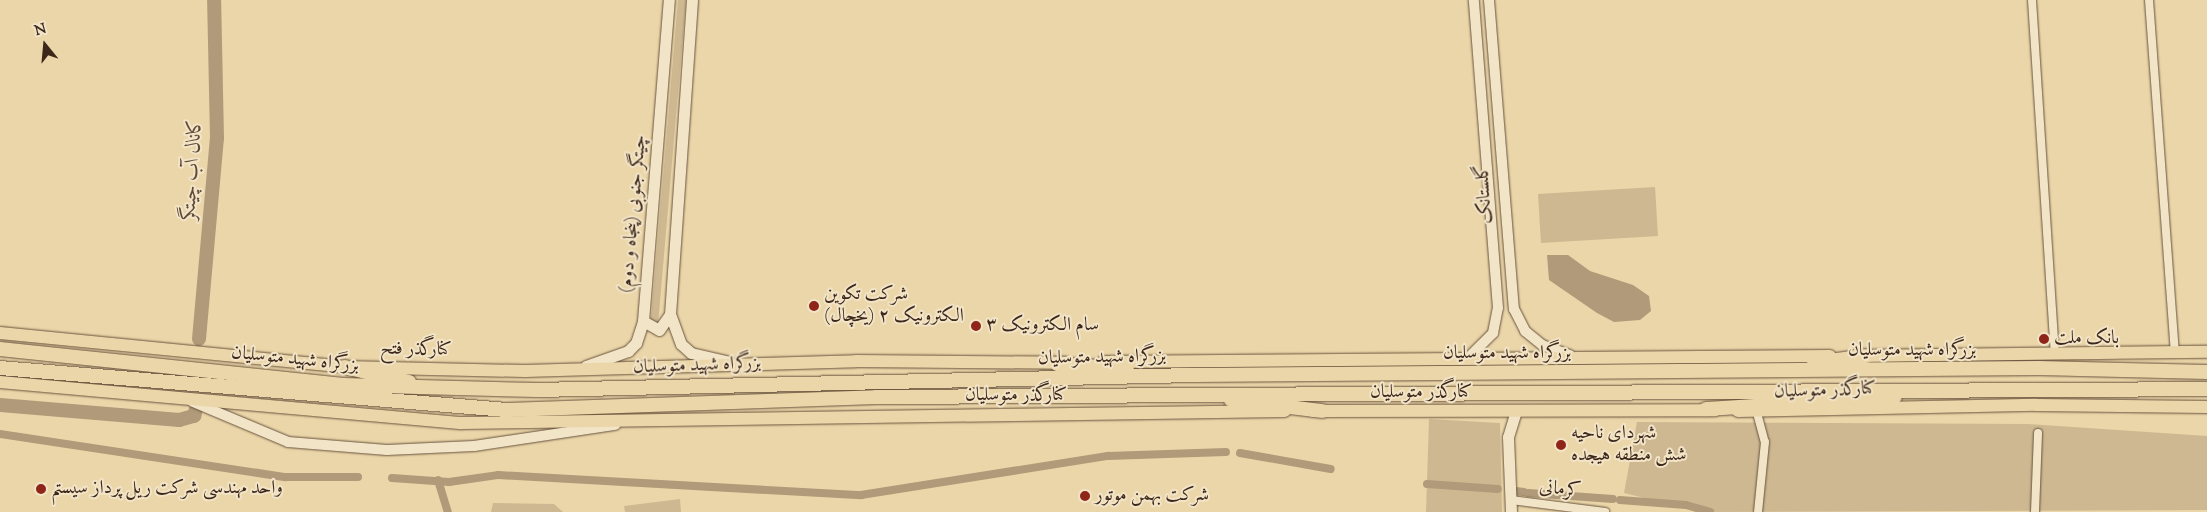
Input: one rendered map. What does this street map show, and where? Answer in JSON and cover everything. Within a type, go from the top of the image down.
[{"type":"highway","name":"بزرگراه شهید متوسلیان","points":[[0,349],[343,385],[436,389],[1195,375],[1755,371],[2207,372]]},
{"type":"highway","points":[[1755,371],[1866,356]]},
{"type":"highway","points":[[1057,364],[1195,375]]},
{"type":"highway","points":[[345,367],[436,389]]},
{"type":"highway","name":"بزرگراه شهید متوسلیان","points":[[0,368],[507,410],[876,397],[2207,389]]},
{"type":"highway","points":[[1706,409],[1911,397],[1958,389]]},
{"type":"highway","points":[[1195,394],[1322,411]]},
{"type":"main road","name":"چیتگر جنوبی (پنجاه و دوم)","points":[[555,371],[597,364],[628,351],[636,343],[643,321],[669,0]]},
{"type":"main road","points":[[692,0],[670,314],[681,344],[691,353],[743,363]]},
{"type":"main road","points":[[643,321],[659,330],[670,314]]},
{"type":"main road","name":"کنارگذر فتح","points":[[0,333],[345,367],[555,371],[743,363]]},
{"type":"main road","name":"کنارگذر متوسلیان","points":[[743,363],[1057,364],[1470,356],[1866,356],[2055,352],[2207,352]]},
{"type":"main road","points":[[0,382],[192,401],[462,423],[634,422]]},
{"type":"main road","name":"کنارگذر متوسلیان","points":[[634,422],[1322,411],[1494,412],[1706,409],[1757,413],[1996,405],[2207,407]]},
{"type":"main road","points":[[1511,512],[1508,437],[1516,411]]},
{"type":"main road","points":[[1494,412],[1508,437]]},
{"type":"street","name":"گلستانک","points":[[1470,356],[1484,346],[1497,322],[1474,0]]},
{"type":"street","name":"گلستانک","points":[[1489,0],[1508,268],[1514,309],[1525,331],[1542,345],[1570,356]]},
{"type":"street","points":[[2032,0],[2055,352]]},
{"type":"street","points":[[2149,0],[2175,352]]},
{"type":"street","points":[[1493,269],[1508,268]]},
{"type":"street","points":[[192,401],[288,442],[387,450],[474,446],[634,422]]},
{"type":"street","points":[[1757,413],[1765,442],[1758,512]]},
{"type":"street","points":[[2035,512],[2038,433]]},
{"type":"street","name":"کرمانی","points":[[1511,500],[1605,512]]},
{"type":"shaded area","points":[[678,0],[686,0],[658,325],[651,320]]},
{"type":"shaded area","points":[[1655,187],[1658,236],[1541,243],[1538,194]]},
{"type":"shaded area","points":[[1547,255],[1568,255],[1590,271],[1633,285],[1649,296],[1651,311],[1640,320],[1614,322],[1597,313],[1549,280]]},
{"type":"shaded area","points":[[1429,419],[1500,423],[1502,512],[1426,512]]},
{"type":"shaded area","points":[[1637,422],[2028,424],[2207,436],[2207,510],[1701,512],[1624,493]]},
{"type":"shaded area","points":[[680,499],[681,512],[625,512],[624,506]]},
{"type":"shaded area","points":[[493,503],[554,504],[563,512],[491,512]]},
{"type":"waterway","name":"کانال آب چیتگر","points":[[199,339],[217,138],[214,0]]},
{"type":"waterway","name":"کانال آب چیتگر","points":[[0,405],[179,420],[194,416],[196,409]]},
{"type":"waterway","points":[[0,434],[286,477],[358,477]]},
{"type":"waterway","points":[[392,478],[449,482],[498,475],[861,495],[1108,456],[1226,452]]},
{"type":"waterway","points":[[1240,453],[1331,469]]},
{"type":"waterway","points":[[438,480],[448,512]]},
{"type":"waterway","points":[[1427,484],[1498,489]]},
{"type":"waterway","points":[[1516,491],[1524,492]]},
{"type":"waterway","points":[[1528,493],[1613,499]]},
{"type":"waterway","points":[[1620,500],[1686,505],[1710,512]]},
{"type":"place","name":"شرکت تکوین الکترونیک ۲ (یخچال)","points":[[814,306]]},
{"type":"place","name":"سام الکترونیک ۳","points":[[976,326]]},
{"type":"place","name":"بانک ملت","points":[[2044,339]]},
{"type":"place","name":"شهردای ناحیه شش منطقه هیجده","points":[[1561,445]]},
{"type":"place","name":"واحد مهندسی شرکت ریل پرداز سیستم","points":[[41,489]]},
{"type":"place","name":"شركت بهمن موتور","points":[[1085,496]]}]
